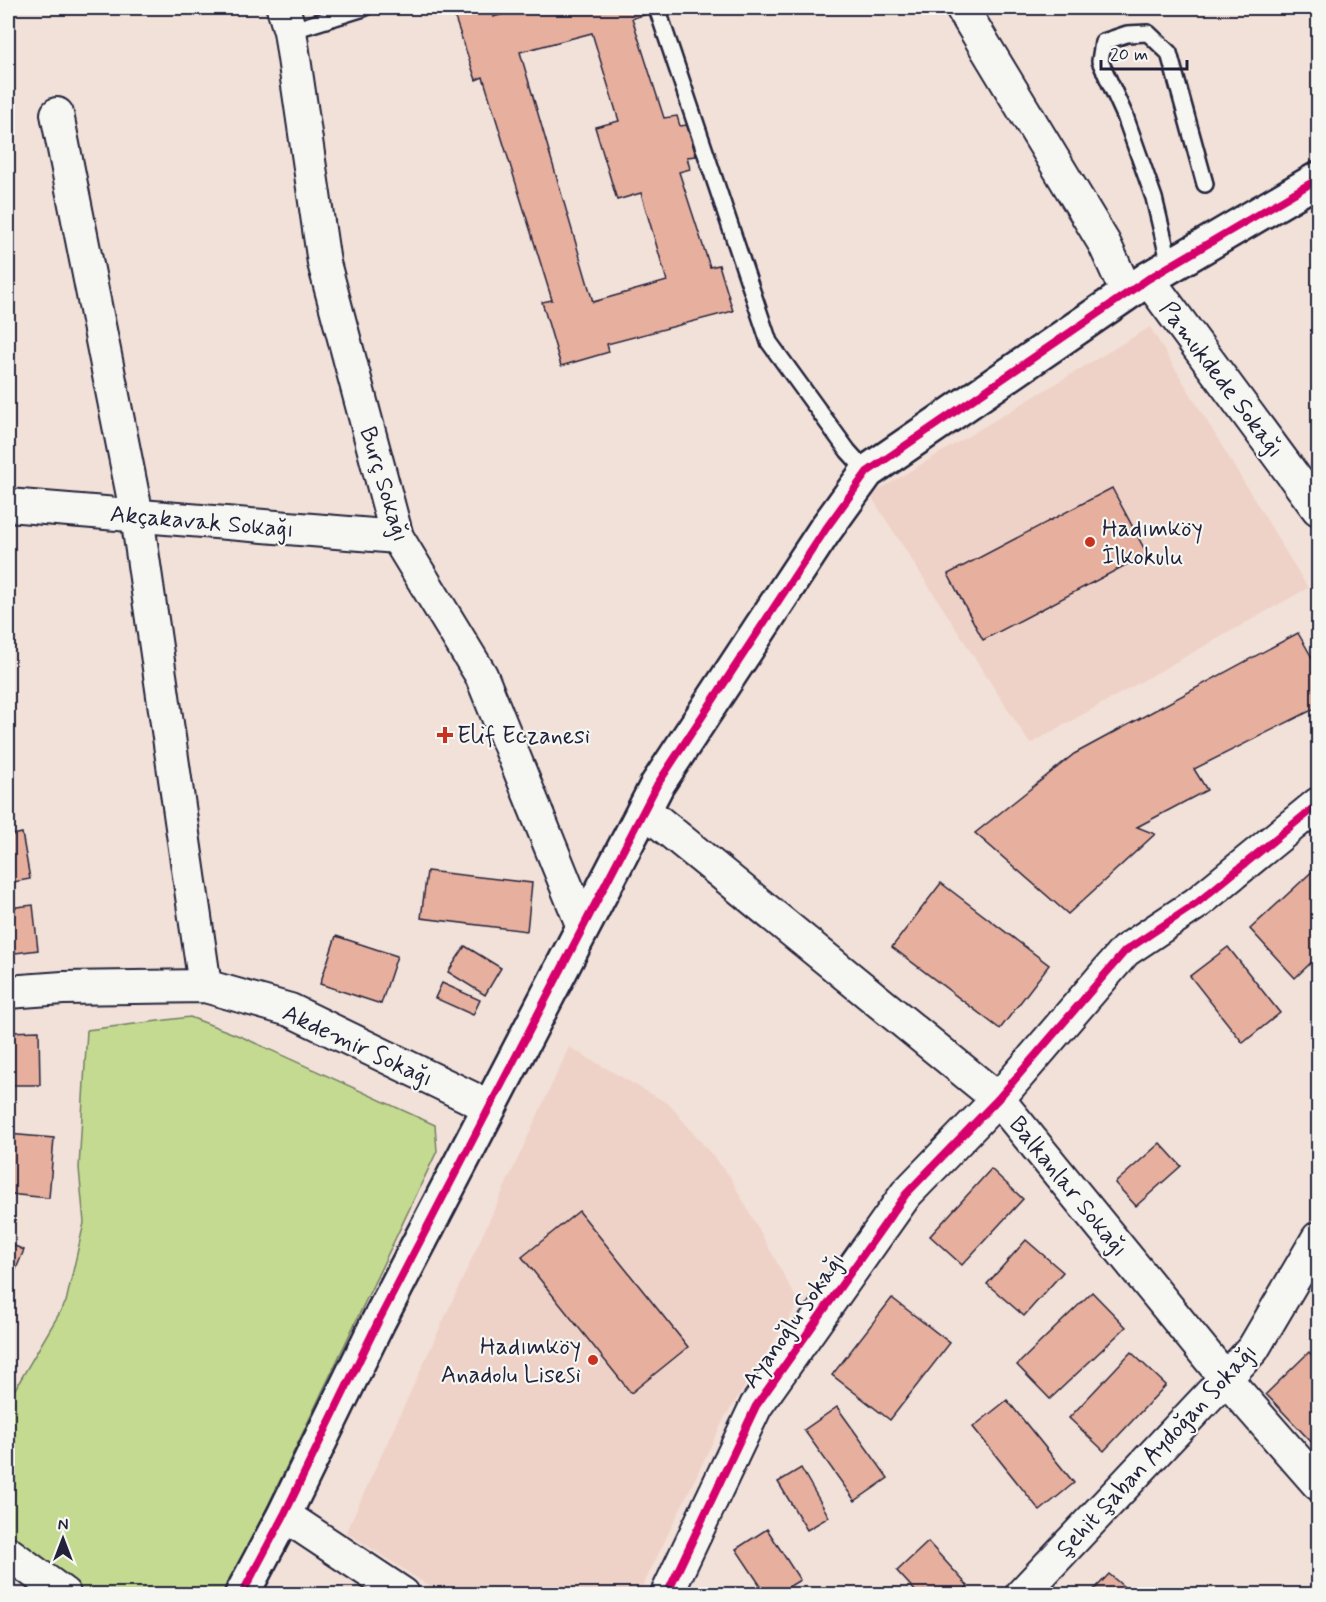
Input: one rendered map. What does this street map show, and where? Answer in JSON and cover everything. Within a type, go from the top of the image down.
[{"type":"street","name":"Pamukdede Sokağı","points":[[966,8],[1104,243],[1148,279],[1318,509]]},
{"type":"street","name":"Burç Sokağı","points":[[287,19],[324,263],[397,537],[481,675],[583,927]]},
{"type":"street","points":[[57,114],[137,516],[205,986]]},
{"type":"street","points":[[242,1594],[284,1515],[378,1322],[657,785],[825,530],[867,472],[1148,279],[1318,179]]},
{"type":"street","name":"Akçakavak Sokağı","points":[[8,505],[397,537]]},
{"type":"street","name":"Ayanoğlu Sokağı","points":[[667,1594],[756,1406],[906,1194],[998,1099],[1125,951],[1197,903],[1318,804]]},
{"type":"street","name":"Balkanlar Sokağı","points":[[644,810],[998,1099],[1226,1379],[1318,1484]]},
{"type":"street","name":"Akdemir Sokağı","points":[[8,992],[63,988],[205,986],[290,1010],[490,1107]]},
{"type":"street","name":"Şehit Şaban Aydoğan Sokağı","points":[[1027,1593],[1253,1348],[1318,1238]]},
{"type":"street","points":[[284,1515],[403,1594]]},
{"type":"street","points":[[8,1553],[64,1594]]},
{"type":"lane","points":[[287,19],[364,8]]},
{"type":"lane","points":[[657,8],[769,342],[848,451],[867,472]]},
{"type":"lane","points":[[1148,279],[1154,198],[1125,116],[1100,61],[1103,42],[1127,34],[1148,33],[1169,53],[1205,184]]},
{"type":"shaded area","name":"Hadımköy İlkokulu","points":[[1150,327],[1308,588],[1030,744],[870,495]]},
{"type":"shaded area","name":"Hadımköy Anadolu Lisesi","points":[[569,1047],[669,1104],[729,1175],[799,1303],[725,1417],[639,1594],[441,1594],[346,1532]]},
{"type":"green space","points":[[190,1017],[242,1037],[435,1125],[437,1151],[226,1594],[82,1594],[8,1532],[8,1401],[66,1302],[84,1223],[79,1168],[87,1030]]},
{"type":"building","points":[[491,8],[493,17],[525,8],[643,8],[645,15],[632,18],[664,118],[677,116],[680,126],[687,125],[696,156],[687,157],[690,169],[679,172],[710,267],[719,265],[733,311],[607,344],[609,352],[561,366],[542,302],[552,300],[483,77],[476,80],[455,18]],"holes":[[[592,33],[619,121],[595,127],[617,200],[641,193],[667,281],[593,302],[520,52]]]},
{"type":"building","points":[[1112,488],[1147,554],[983,640],[948,574]]},
{"type":"building","points":[[1298,633],[1318,668],[1318,707],[1194,769],[1207,790],[1137,827],[1155,834],[1068,914],[975,833],[1074,754]]},
{"type":"building","points":[[22,833],[30,879],[8,883],[8,836]]},
{"type":"building","points":[[1318,866],[1318,956],[1295,978],[1250,929]]},
{"type":"building","points":[[427,871],[532,883],[527,931],[421,918]]},
{"type":"building","points":[[941,883],[1049,965],[1000,1029],[892,947]]},
{"type":"building","points":[[33,905],[38,950],[8,954],[8,908]]},
{"type":"building","points":[[336,936],[397,956],[381,1004],[320,984]]},
{"type":"building","points":[[465,946],[501,968],[485,995],[448,972]]},
{"type":"building","points":[[1228,947],[1280,1013],[1243,1043],[1190,976]]},
{"type":"building","points":[[442,983],[480,1000],[473,1015],[435,998]]},
{"type":"building","points":[[39,1031],[40,1085],[8,1085],[8,1032]]},
{"type":"building","points":[[8,1134],[54,1138],[49,1198],[8,1194]]},
{"type":"building","points":[[1160,1143],[1181,1166],[1136,1206],[1115,1183]]},
{"type":"building","points":[[991,1169],[1023,1199],[962,1265],[930,1236]]},
{"type":"building","points":[[579,1211],[688,1347],[631,1393],[522,1257]]},
{"type":"building","points":[[1026,1240],[1063,1272],[1024,1316],[987,1284]]},
{"type":"building","points":[[8,1243],[24,1250],[8,1288]]},
{"type":"building","points":[[1092,1292],[1126,1327],[1050,1399],[1017,1365]]},
{"type":"building","points":[[892,1298],[950,1343],[890,1420],[832,1375]]},
{"type":"building","points":[[1131,1352],[1166,1385],[1104,1451],[1069,1418]]},
{"type":"building","points":[[1309,1352],[1318,1362],[1318,1449],[1266,1394]]},
{"type":"building","points":[[1007,1400],[1074,1483],[1040,1511],[973,1427]]},
{"type":"building","points":[[837,1407],[888,1478],[855,1501],[804,1430]]},
{"type":"building","points":[[801,1468],[829,1517],[807,1530],[778,1482]]},
{"type":"building","points":[[767,1529],[800,1580],[777,1594],[766,1594],[736,1549]]},
{"type":"building","points":[[928,1542],[968,1586],[959,1594],[918,1594],[897,1571]]},
{"type":"building","points":[[1109,1574],[1132,1594],[1090,1594]]},
{"type":"cycle path","points":[[242,1594],[284,1515],[378,1322],[657,785],[825,530],[867,472],[1148,279],[1318,179]]},
{"type":"cycle path","points":[[667,1594],[756,1406],[906,1194],[998,1099],[1125,951],[1197,903],[1318,804]]},
{"type":"place","name":"Hadımköy İlkokulu","points":[[1090,542]]},
{"type":"place","name":"Elif Eczanesi","points":[[445,735]]},
{"type":"place","name":"Hadımköy Anadolu Lisesi","points":[[593,1360]]}]
